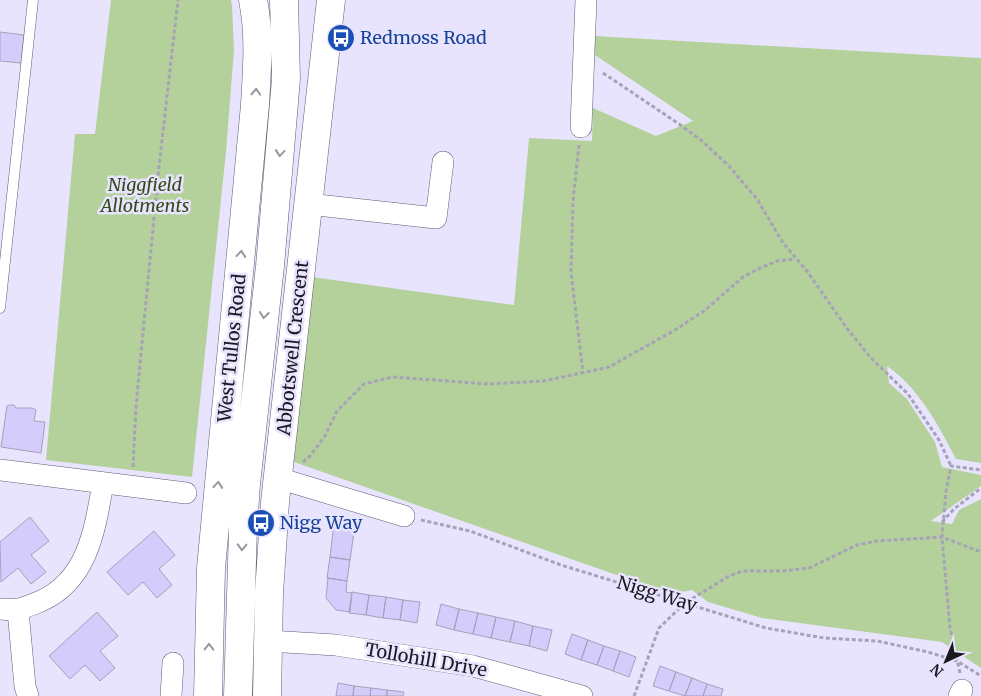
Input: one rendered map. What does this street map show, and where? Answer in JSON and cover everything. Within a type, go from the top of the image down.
[{"type":"main road","name":"West Tullos Road","points":[[208,696],[211,568],[255,105],[257,17],[253,0]]},
{"type":"main road","name":"West Tullos Road","points":[[238,696],[246,484],[270,266],[286,78],[284,0]]},
{"type":"main road","name":"Abbotswell Crescent","points":[[267,696],[269,594],[275,502],[331,0]]},
{"type":"street","points":[[581,127],[586,0]]},
{"type":"street","points":[[308,204],[436,218],[443,162]]},
{"type":"street","points":[[0,470],[186,493]]},
{"type":"street","points":[[279,475],[404,516]]},
{"type":"street","points":[[28,696],[9,610],[48,597],[66,584],[77,570],[86,556],[93,536],[103,483]]},
{"type":"street","name":"Tollohill Drive","points":[[268,640],[336,645],[473,666],[582,696]]},
{"type":"street","points":[[171,696],[173,664]]},
{"type":"lane","points":[[0,308],[33,0]]},
{"type":"path","points":[[129,485],[133,470],[136,406],[159,166],[178,0]]},
{"type":"path","points":[[584,62],[679,124],[728,166],[757,199],[783,243],[807,271],[846,327],[870,357],[908,394],[939,440],[951,466],[942,522],[942,537],[950,628],[957,661]]},
{"type":"path","points":[[581,127],[573,201],[571,272],[583,373]]},
{"type":"path","points":[[279,475],[296,467],[310,456],[325,436],[337,410],[364,384],[393,377],[488,384],[544,381],[609,366],[675,330],[704,310],[743,277],[777,261],[795,259]]},
{"type":"path","points":[[951,466],[981,470]]},
{"type":"path","points":[[942,522],[966,498],[981,488]]},
{"type":"path","name":"Nigg Way","points":[[404,516],[470,531],[561,565],[766,628],[824,638],[876,641],[928,652],[957,661],[981,676]]},
{"type":"path","points":[[634,696],[659,628],[685,603],[729,576],[743,571],[782,572],[809,568],[857,545],[877,541],[942,537],[981,552]]},
{"type":"green space","name":"Niggfield Allotments","points":[[111,0],[231,0],[234,50],[226,152],[192,477],[46,460],[75,134],[95,134]]},
{"type":"green space","points":[[595,36],[981,58],[981,463],[956,459],[927,408],[908,385],[887,366],[889,383],[907,399],[935,442],[942,467],[981,475],[981,486],[931,521],[952,524],[959,510],[981,499],[981,668],[942,642],[762,618],[708,602],[692,590],[671,594],[291,461],[312,277],[514,305],[529,138],[592,141],[593,108],[656,136],[693,121],[595,55]]},
{"type":"building","points":[[0,32],[24,35],[21,63],[0,61]]},
{"type":"building","points":[[14,405],[16,408],[32,408],[36,410],[34,421],[45,422],[41,453],[1,447],[7,406]]},
{"type":"building","points":[[30,517],[49,541],[31,555],[46,572],[31,584],[18,568],[1,582],[0,542]]},
{"type":"building","points":[[334,523],[355,525],[350,560],[330,557]]},
{"type":"building","points":[[154,531],[175,555],[159,569],[172,585],[157,598],[143,582],[128,595],[107,572]]},
{"type":"building","points":[[330,557],[350,560],[347,581],[327,578]]},
{"type":"building","points":[[328,578],[347,581],[346,592],[352,593],[350,612],[336,610],[326,598]]},
{"type":"building","points":[[352,592],[369,595],[366,615],[349,613]]},
{"type":"building","points":[[369,595],[386,597],[383,618],[366,615]]},
{"type":"building","points":[[386,597],[403,600],[400,620],[383,618]]},
{"type":"building","points":[[403,600],[420,602],[417,623],[400,620]]},
{"type":"building","points":[[441,604],[459,609],[454,630],[436,625]]},
{"type":"building","points":[[459,609],[478,613],[473,634],[454,630]]},
{"type":"building","points":[[97,612],[118,636],[100,651],[115,668],[100,681],[85,665],[70,679],[49,656]]},
{"type":"building","points":[[478,613],[496,617],[491,638],[473,634]]},
{"type":"building","points":[[496,617],[515,621],[510,642],[491,638]]},
{"type":"building","points":[[515,621],[533,626],[529,646],[510,642]]},
{"type":"building","points":[[533,626],[552,630],[547,651],[529,646]]},
{"type":"building","points":[[572,634],[588,640],[581,660],[565,654]]},
{"type":"building","points":[[588,640],[604,646],[597,665],[581,660]]},
{"type":"building","points":[[604,646],[620,651],[613,671],[597,665]]},
{"type":"building","points":[[620,651],[636,657],[629,677],[613,671]]},
{"type":"building","points":[[660,666],[676,672],[669,691],[653,686]]},
{"type":"building","points":[[676,672],[692,678],[685,696],[669,691]]},
{"type":"building","points":[[692,678],[707,684],[703,696],[685,696]]},
{"type":"building","points":[[338,683],[354,686],[353,696],[336,696]]},
{"type":"building","points":[[707,684],[723,689],[721,696],[703,696]]},
{"type":"building","points":[[354,686],[371,688],[370,696],[353,696]]},
{"type":"building","points":[[371,688],[387,690],[387,696],[370,696]]},
{"type":"building","points":[[387,690],[404,692],[403,696],[387,696]]},
{"type":"place","name":"Redmoss Road","points":[[341,38]]},
{"type":"place","name":"Nigg Way","points":[[261,523]]}]
